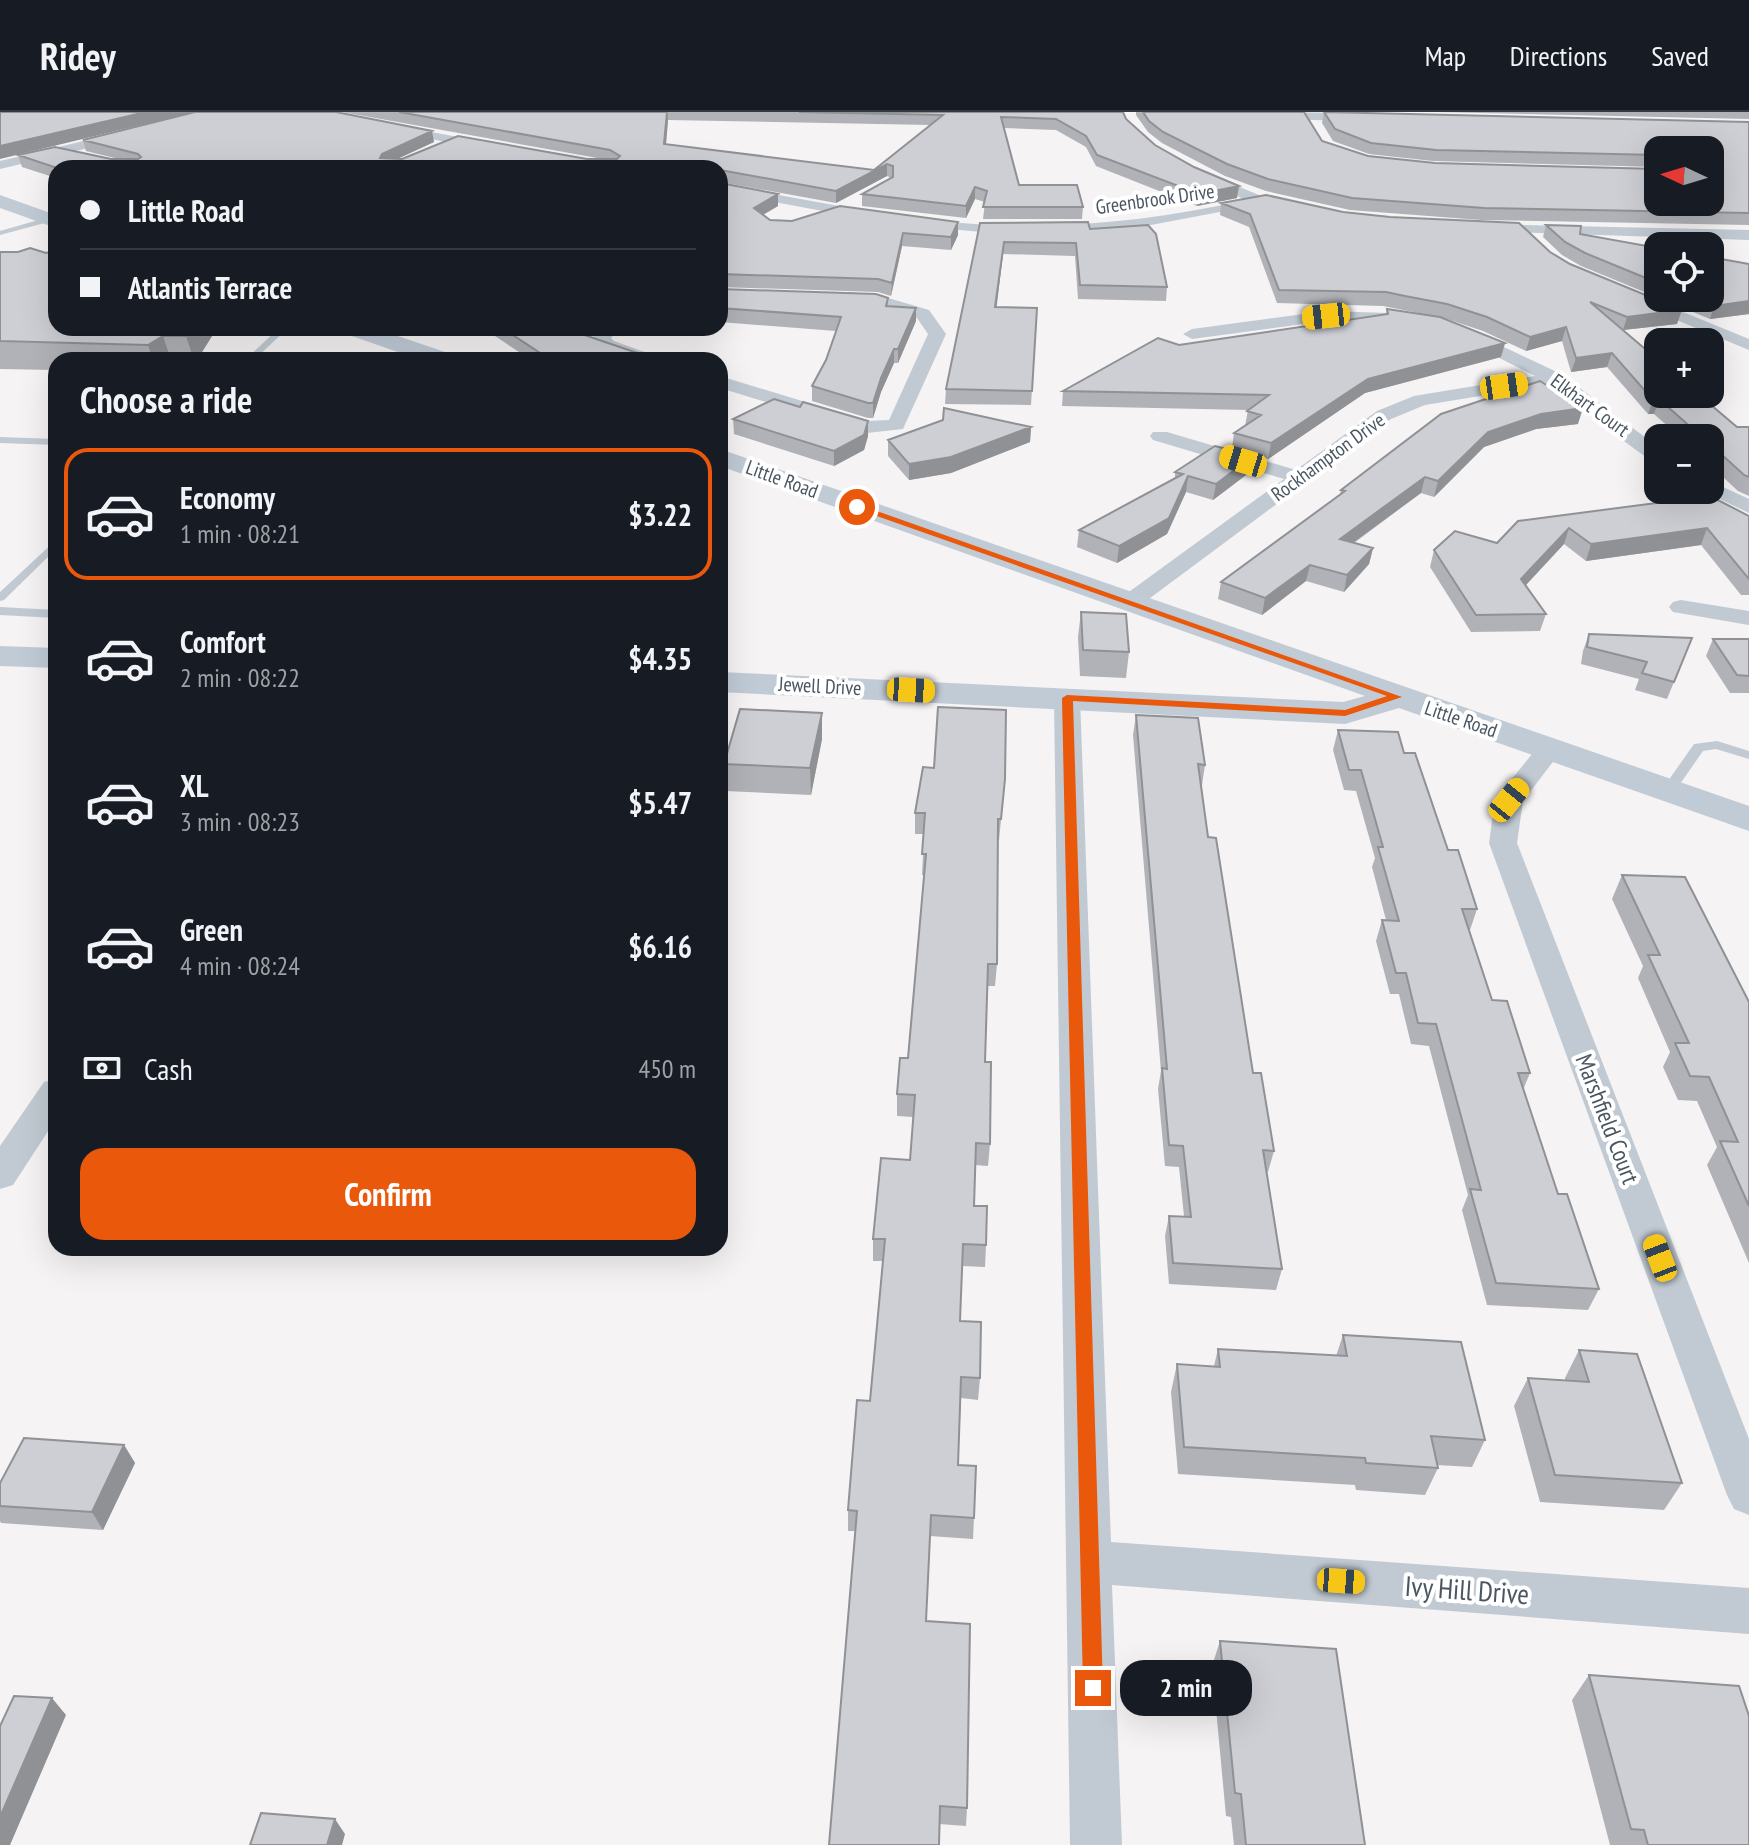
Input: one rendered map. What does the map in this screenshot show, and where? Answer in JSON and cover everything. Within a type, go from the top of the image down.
[{"type":"street","points":[[305,112],[506,150]]},
{"type":"street","points":[[1247,114],[1310,122],[1386,118]]},
{"type":"street","points":[[0,165],[132,133]]},
{"type":"street","points":[[430,152],[455,141]]},
{"type":"street","points":[[57,151],[88,158]]},
{"type":"street","points":[[1188,169],[1262,200],[1306,210]]},
{"type":"street","name":"Greenbrook Drive","points":[[728,189],[941,225],[1086,228],[1166,222],[1262,200]]},
{"type":"street","points":[[813,221],[863,196]]},
{"type":"street","points":[[0,201],[48,218]]},
{"type":"street","points":[[777,215],[802,203]]},
{"type":"street","points":[[1463,227],[1749,235]]},
{"type":"street","points":[[1521,229],[1543,249]]},
{"type":"street","points":[[1617,290],[1749,345]]},
{"type":"street","points":[[728,387],[867,427],[896,425],[937,334],[923,314],[878,300],[828,296]]},
{"type":"street","name":"Elkhart Court","points":[[1192,334],[1326,316],[1411,317],[1439,324],[1501,348],[1555,378],[1644,446]]},
{"type":"street","points":[[374,336],[422,352]]},
{"type":"street","points":[[606,336],[608,345],[628,352]]},
{"type":"street","name":"Rockhampton Drive","points":[[1130,602],[1384,415],[1421,400],[1555,378]]},
{"type":"street","points":[[1160,436],[1298,477]]},
{"type":"street","name":"Little Road","points":[[728,460],[1749,819]]},
{"type":"street","points":[[1724,494],[1749,507]]},
{"type":"street","points":[[1681,607],[1749,618]]},
{"type":"street","points":[[0,656],[48,658]]},
{"type":"street","name":"Jewell Drive","points":[[728,682],[1345,713],[1397,697]]},
{"type":"street","points":[[1067,698],[1096,1845]]},
{"type":"street","name":"Marshfield Court","points":[[1549,750],[1509,800],[1503,843],[1749,1495]]},
{"type":"street","points":[[0,1175],[48,1103]]},
{"type":"street","name":"Ivy Hill Drive","points":[[1090,1562],[1749,1611]]},
{"type":"lane","points":[[0,233],[48,221]]},
{"type":"lane","points":[[258,352],[275,336]]},
{"type":"lane","points":[[0,440],[48,442]]},
{"type":"lane","points":[[0,598],[48,551]]},
{"type":"lane","points":[[0,611],[48,614]]},
{"type":"lane","points":[[1668,791],[1699,747],[1717,745],[1749,755]]},
{"type":"building","points":[[0,112],[146,112],[0,146]]},
{"type":"building","points":[[195,112],[336,112],[432,131],[382,154],[380,158],[402,159],[458,136],[587,159],[617,159],[620,156],[610,150],[399,112],[667,112],[664,144],[874,170],[943,115],[799,112],[1123,112],[1126,119],[1155,145],[1194,167],[1239,186],[1199,194],[1097,155],[1086,136],[1056,119],[1001,117],[1019,185],[1077,185],[1083,207],[983,207],[987,191],[975,187],[966,206],[862,194],[893,177],[893,166],[887,164],[836,191],[728,171],[728,160],[48,160],[48,165],[18,155],[55,147],[111,159],[141,157],[83,140]]},
{"type":"building","points":[[1143,112],[1304,112],[1322,141],[1368,156],[1435,163],[1644,169],[1644,211],[1484,208],[1352,198],[1268,179],[1227,164],[1163,132]]},
{"type":"building","points":[[1324,112],[1749,122],[1749,213],[1724,213],[1724,136],[1644,136],[1644,155],[1436,150],[1371,143],[1335,129]]},
{"type":"building","points":[[728,185],[778,194],[754,208],[770,220],[792,221],[840,206],[958,222],[951,237],[903,233],[892,283],[878,279],[728,274]]},
{"type":"building","points":[[1266,195],[1343,212],[1519,223],[1550,252],[1570,264],[1644,294],[1644,312],[1666,312],[1627,317],[1590,302],[1644,348],[1644,390],[1612,353],[1576,358],[1566,327],[1530,337],[1487,317],[1447,304],[1386,292],[1279,290],[1250,214],[1221,203]]},
{"type":"building","points":[[1088,222],[1090,229],[1148,225],[1156,234],[1167,287],[1080,285],[1076,243],[1004,242],[995,307],[1037,308],[1032,391],[946,389],[980,223]]},
{"type":"building","points":[[1546,225],[1581,226],[1580,234],[1644,245],[1644,277],[1585,253],[1565,242]]},
{"type":"building","points":[[30,248],[48,252],[48,336],[163,336],[148,345],[0,341],[0,252]]},
{"type":"building","points":[[1724,260],[1749,264],[1749,301],[1724,305]]},
{"type":"building","points":[[728,289],[876,294],[888,298],[886,306],[916,308],[898,349],[894,349],[873,403],[812,386],[826,360],[841,317],[728,309]]},
{"type":"building","points":[[1387,309],[1440,317],[1505,343],[1368,379],[1271,443],[1234,433],[1261,415],[1247,411],[1269,395],[1063,391],[1158,338],[1179,345],[1388,314]]},
{"type":"building","points":[[514,336],[588,336],[634,352],[539,352]]},
{"type":"building","points":[[1540,381],[1583,408],[1541,414],[1488,432],[1438,481],[1425,477],[1340,539],[1373,548],[1347,575],[1310,565],[1265,598],[1221,582],[1345,491],[1341,490],[1441,414]]},
{"type":"building","points":[[774,399],[800,407],[803,402],[868,421],[864,435],[834,451],[733,419]]},
{"type":"building","points":[[944,408],[1031,427],[951,457],[909,464],[888,440],[943,420]]},
{"type":"building","points":[[1669,408],[1715,408],[1737,427],[1749,427],[1749,477],[1724,457],[1724,424],[1687,424]]},
{"type":"building","points":[[1215,446],[1253,456],[1216,484],[1188,476],[1169,518],[1119,546],[1079,530],[1183,474],[1175,472]]},
{"type":"building","points":[[1724,503],[1749,516],[1749,579],[1707,528],[1591,544],[1569,528],[1521,579],[1546,614],[1476,615],[1434,550],[1455,531],[1497,543],[1518,521],[1649,504]]},
{"type":"building","points":[[1081,612],[1126,614],[1129,652],[1083,650]]},
{"type":"building","points":[[1589,634],[1692,638],[1674,682],[1642,673],[1647,662],[1587,647]]},
{"type":"building","points":[[1713,639],[1749,639],[1749,676],[1737,675]]},
{"type":"building","points":[[938,707],[1006,710],[1005,779],[1001,819],[998,819],[997,964],[988,964],[985,1062],[991,1062],[990,1144],[976,1143],[974,1206],[987,1206],[986,1245],[963,1244],[960,1321],[981,1322],[980,1378],[961,1377],[958,1465],[976,1466],[974,1518],[931,1515],[926,1621],[970,1624],[967,1808],[940,1806],[939,1845],[829,1845],[857,1511],[848,1510],[857,1400],[870,1401],[885,1239],[873,1239],[881,1158],[910,1160],[915,1095],[897,1094],[900,1058],[908,1058],[926,854],[922,854],[925,813],[915,813],[923,767],[934,768]]},
{"type":"building","points":[[740,709],[822,713],[810,768],[728,764],[728,750]]},
{"type":"building","points":[[1136,715],[1198,718],[1205,765],[1198,764],[1208,837],[1216,838],[1253,1073],[1261,1073],[1274,1151],[1263,1150],[1282,1269],[1173,1263],[1169,1216],[1191,1217],[1183,1146],[1169,1145],[1162,1068],[1167,1069]]},
{"type":"building","points":[[1338,730],[1398,732],[1404,753],[1415,753],[1448,850],[1458,850],[1477,909],[1462,909],[1492,1000],[1507,1001],[1530,1073],[1518,1073],[1558,1194],[1567,1194],[1599,1289],[1496,1283],[1470,1189],[1481,1190],[1436,1024],[1418,1023],[1406,973],[1396,973],[1382,920],[1399,921],[1378,847],[1383,847],[1361,770],[1349,770]]},
{"type":"building","points":[[1622,875],[1685,877],[1749,1002],[1749,1206],[1720,1141],[1738,1142],[1709,1077],[1690,1076],[1675,1043],[1689,1043],[1648,955],[1660,955]]},
{"type":"building","points":[[1343,1335],[1461,1342],[1485,1440],[1431,1436],[1438,1468],[1366,1463],[1365,1458],[1184,1447],[1177,1364],[1220,1367],[1218,1349],[1347,1356]]},
{"type":"building","points":[[1579,1350],[1637,1354],[1682,1483],[1555,1475],[1528,1378],[1589,1382]]},
{"type":"building","points":[[24,1438],[124,1445],[92,1512],[0,1506],[0,1483]]},
{"type":"building","points":[[1220,1641],[1336,1649],[1365,1845],[1246,1845],[1241,1794],[1235,1793]]},
{"type":"building","points":[[1589,1675],[1739,1686],[1749,1716],[1749,1845],[1648,1845],[1644,1830],[1631,1829]]},
{"type":"building","points":[[14,1696],[52,1698],[0,1817],[0,1726]]},
{"type":"building","points":[[261,1813],[335,1819],[327,1845],[250,1845]]},
{"type":"route","points":[[857,507],[1397,697],[1345,713],[1067,698],[1093,1688]]}]
